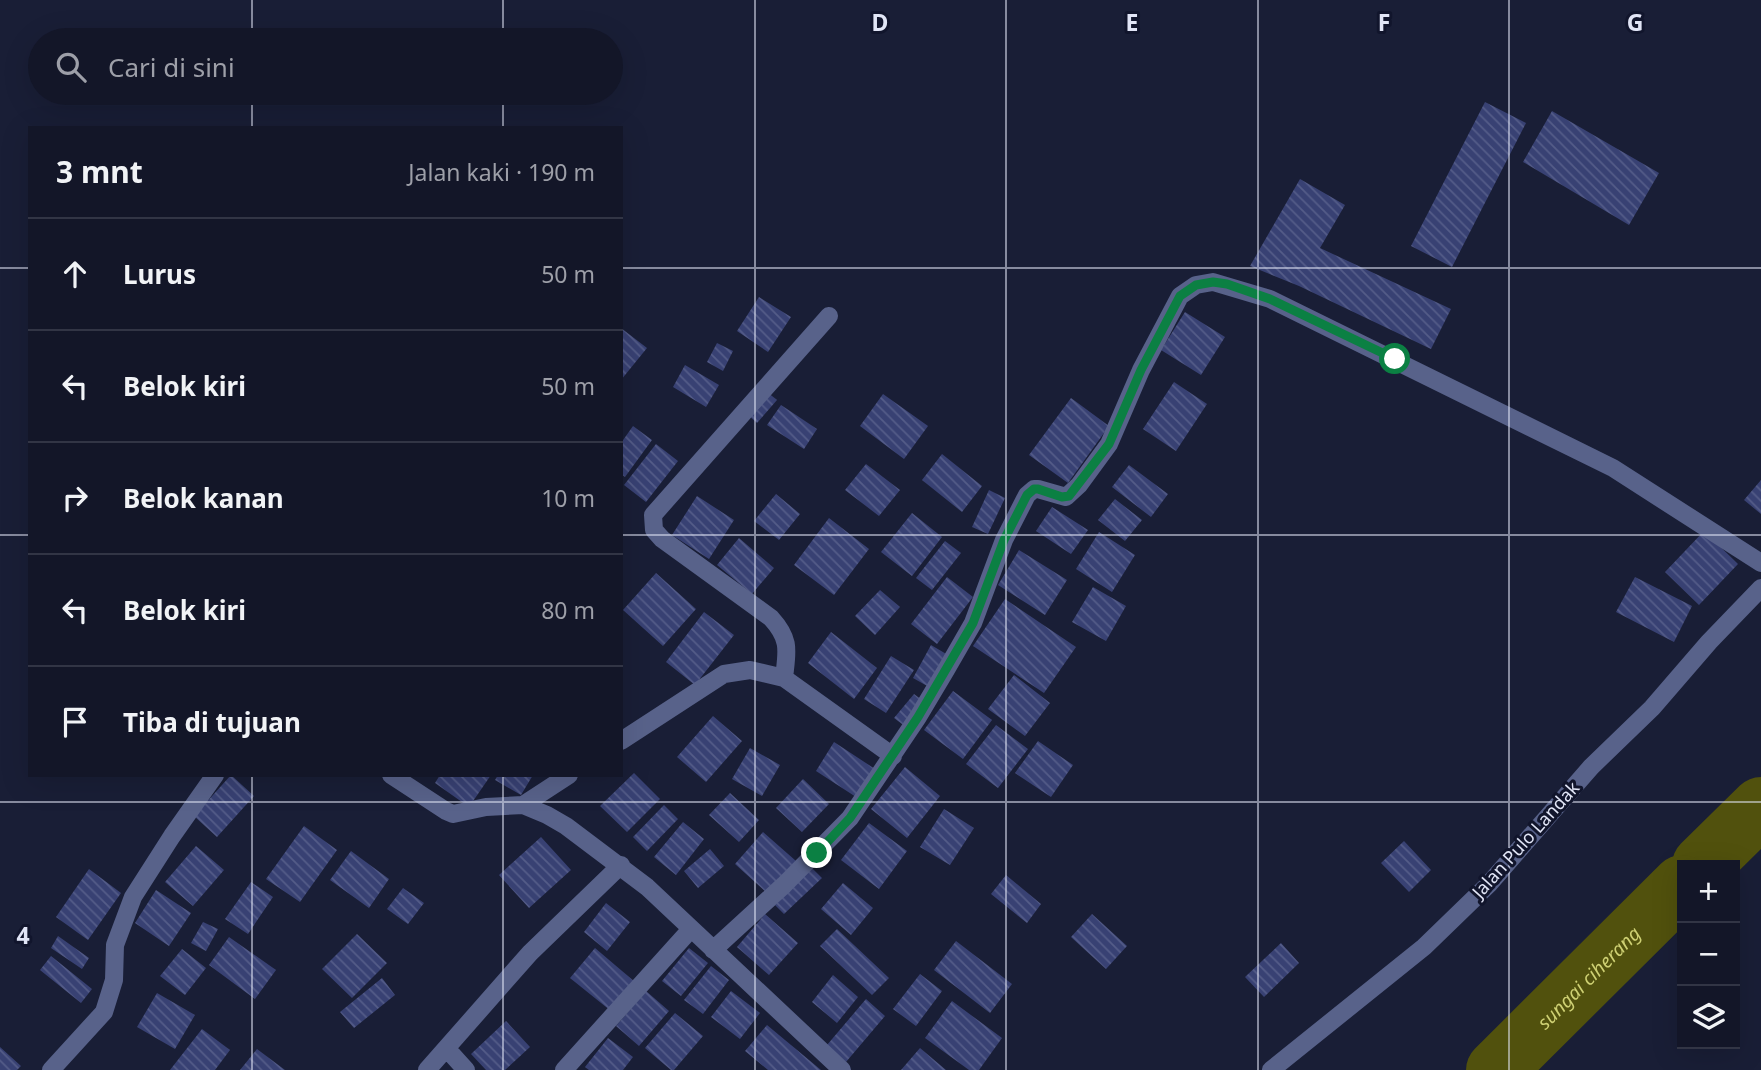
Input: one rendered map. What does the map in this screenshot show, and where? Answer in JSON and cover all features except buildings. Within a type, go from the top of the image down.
[{"type":"street","points":[[713,950],[785,885],[850,818],[918,717],[973,623],[1004,540],[1027,495],[1038,489],[1066,497],[1079,485],[1109,444],[1141,370],[1180,296],[1196,285],[1213,282],[1227,284],[1270,299],[1395,359],[1613,468],[1761,563]]},
{"type":"street","points":[[784,678],[787,651],[783,631],[771,618],[662,539],[654,530],[653,515],[829,316]]},
{"type":"street","name":"Jalan Pulo Landak","points":[[1271,1070],[1424,947],[1489,884],[1591,767],[1652,708],[1709,642],[1761,588]]},
{"type":"street","points":[[623,740],[724,674],[750,670],[784,678],[893,756]]},
{"type":"street","points":[[51,1070],[104,1012],[114,980],[115,946],[133,897],[214,777]]},
{"type":"street","points":[[394,777],[453,814],[486,807],[523,805],[566,826],[647,887],[842,1070]]},
{"type":"street","points":[[523,805],[566,777]]},
{"type":"street","points":[[427,1070],[530,953],[621,865]]},
{"type":"street","points":[[564,1070],[691,929]]},
{"type":"street","points":[[447,1049],[466,1070]]},
{"type":"waterway","name":"sungai ciherang","points":[[1707,860],[1761,807]]},
{"type":"waterway","name":"sungai ciherang","points":[[1496,1070],[1677,890]]},
{"type":"route","points":[[817,853],[850,818],[946,670],[973,623],[991,570],[1029,492],[1038,489],[1062,497],[1069,496],[1109,444],[1141,370],[1180,296],[1196,285],[1213,282],[1227,284],[1270,299],[1395,359]]}]
